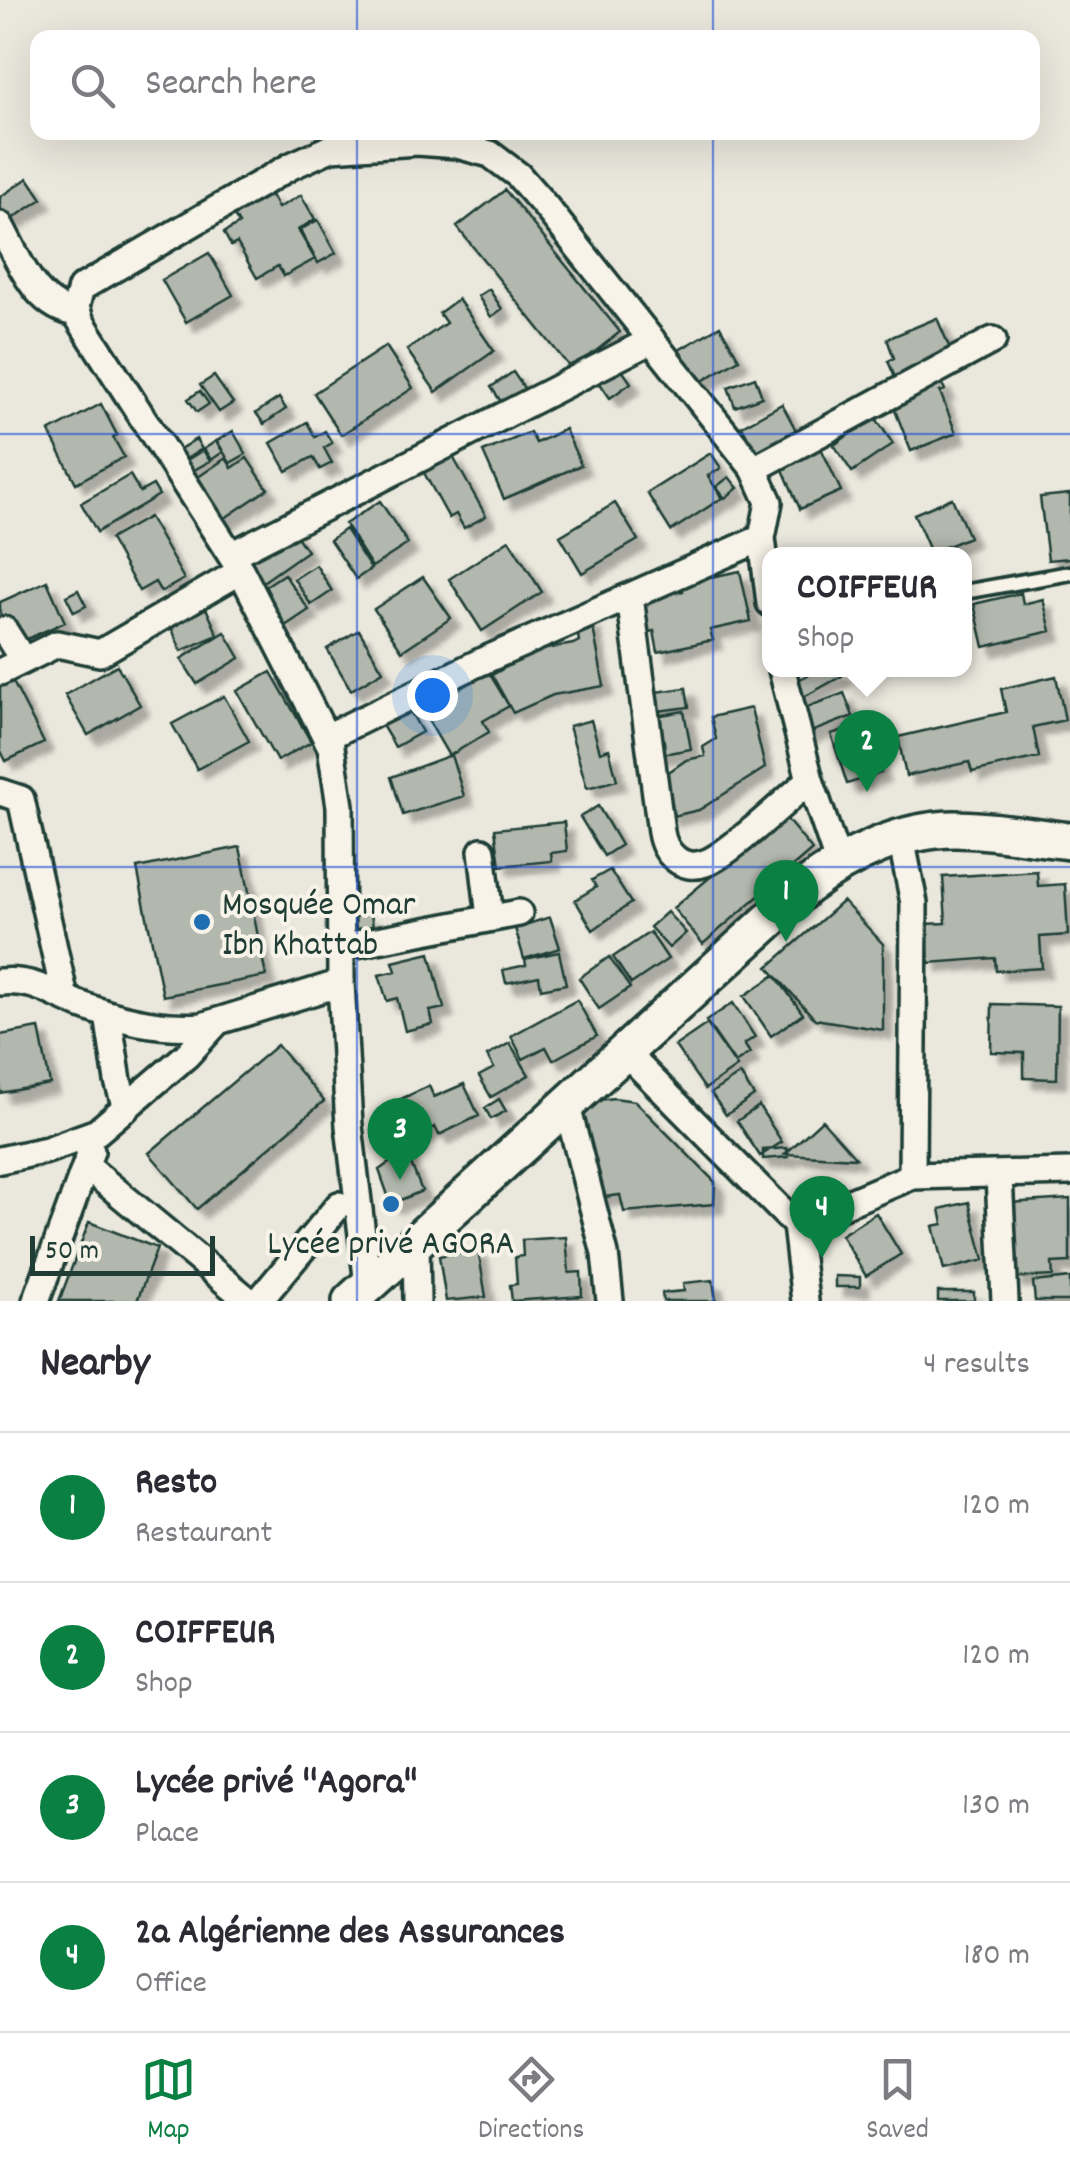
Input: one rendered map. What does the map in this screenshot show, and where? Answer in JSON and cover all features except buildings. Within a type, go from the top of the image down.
[{"type":"main road","points":[[360,1293],[838,862],[901,838],[953,829],[1070,841]]},
{"type":"street","points":[[360,1293],[341,983],[340,806],[327,737],[236,563],[78,313],[77,298],[86,283],[291,166],[331,148],[418,142],[457,145],[490,154],[518,175],[754,469],[769,502],[763,547]]},
{"type":"street","points":[[0,225],[43,298],[64,311],[78,313]]},
{"type":"street","points":[[4,630],[11,666],[58,644],[100,653],[236,563],[652,340]]},
{"type":"street","points":[[754,469],[994,340]]},
{"type":"street","points":[[327,737],[476,664],[762,538]]},
{"type":"street","points":[[630,597],[661,832],[668,853],[688,865],[710,862],[810,780]]},
{"type":"street","points":[[784,677],[810,780],[838,862]]},
{"type":"street","points":[[0,792],[21,799],[65,998]]},
{"type":"street","points":[[901,838],[914,903],[912,1176]]},
{"type":"street","points":[[482,851],[490,917]]},
{"type":"street","points":[[342,946],[519,914]]},
{"type":"street","points":[[0,982],[36,984],[108,1015],[164,1027],[202,1026],[341,983]]},
{"type":"street","points":[[108,1015],[126,1108]]},
{"type":"street","points":[[0,1160],[47,1150],[97,1132],[187,1056],[218,1021]]},
{"type":"street","points":[[626,1054],[796,1225],[804,1301]]},
{"type":"street","points":[[567,1106],[604,1254],[610,1301]]},
{"type":"street","points":[[36,1301],[97,1132]]},
{"type":"street","points":[[86,1166],[248,1301]]},
{"type":"street","points":[[796,1225],[912,1176],[1070,1172]]},
{"type":"street","points":[[999,1176],[1005,1301]]},
{"type":"street","points":[[259,1301],[339,1205]]},
{"type":"street","points":[[416,1244],[416,1301]]},
{"type":"lane","points":[[972,590],[1070,572]]},
{"type":"place","name":"COIFFEUR","points":[[867,792]]},
{"type":"place","name":"Mosquée Omar Ibn Khattab","points":[[202,922]]},
{"type":"place","name":"Resto","points":[[786,942]]},
{"type":"place","name":"Lycée privé ''Agora\"","points":[[400,1180]]},
{"type":"place","name":"Lycée privé AGORA","points":[[391,1204]]},
{"type":"place","name":"2a Algérienne des Assurances","points":[[822,1258]]}]
